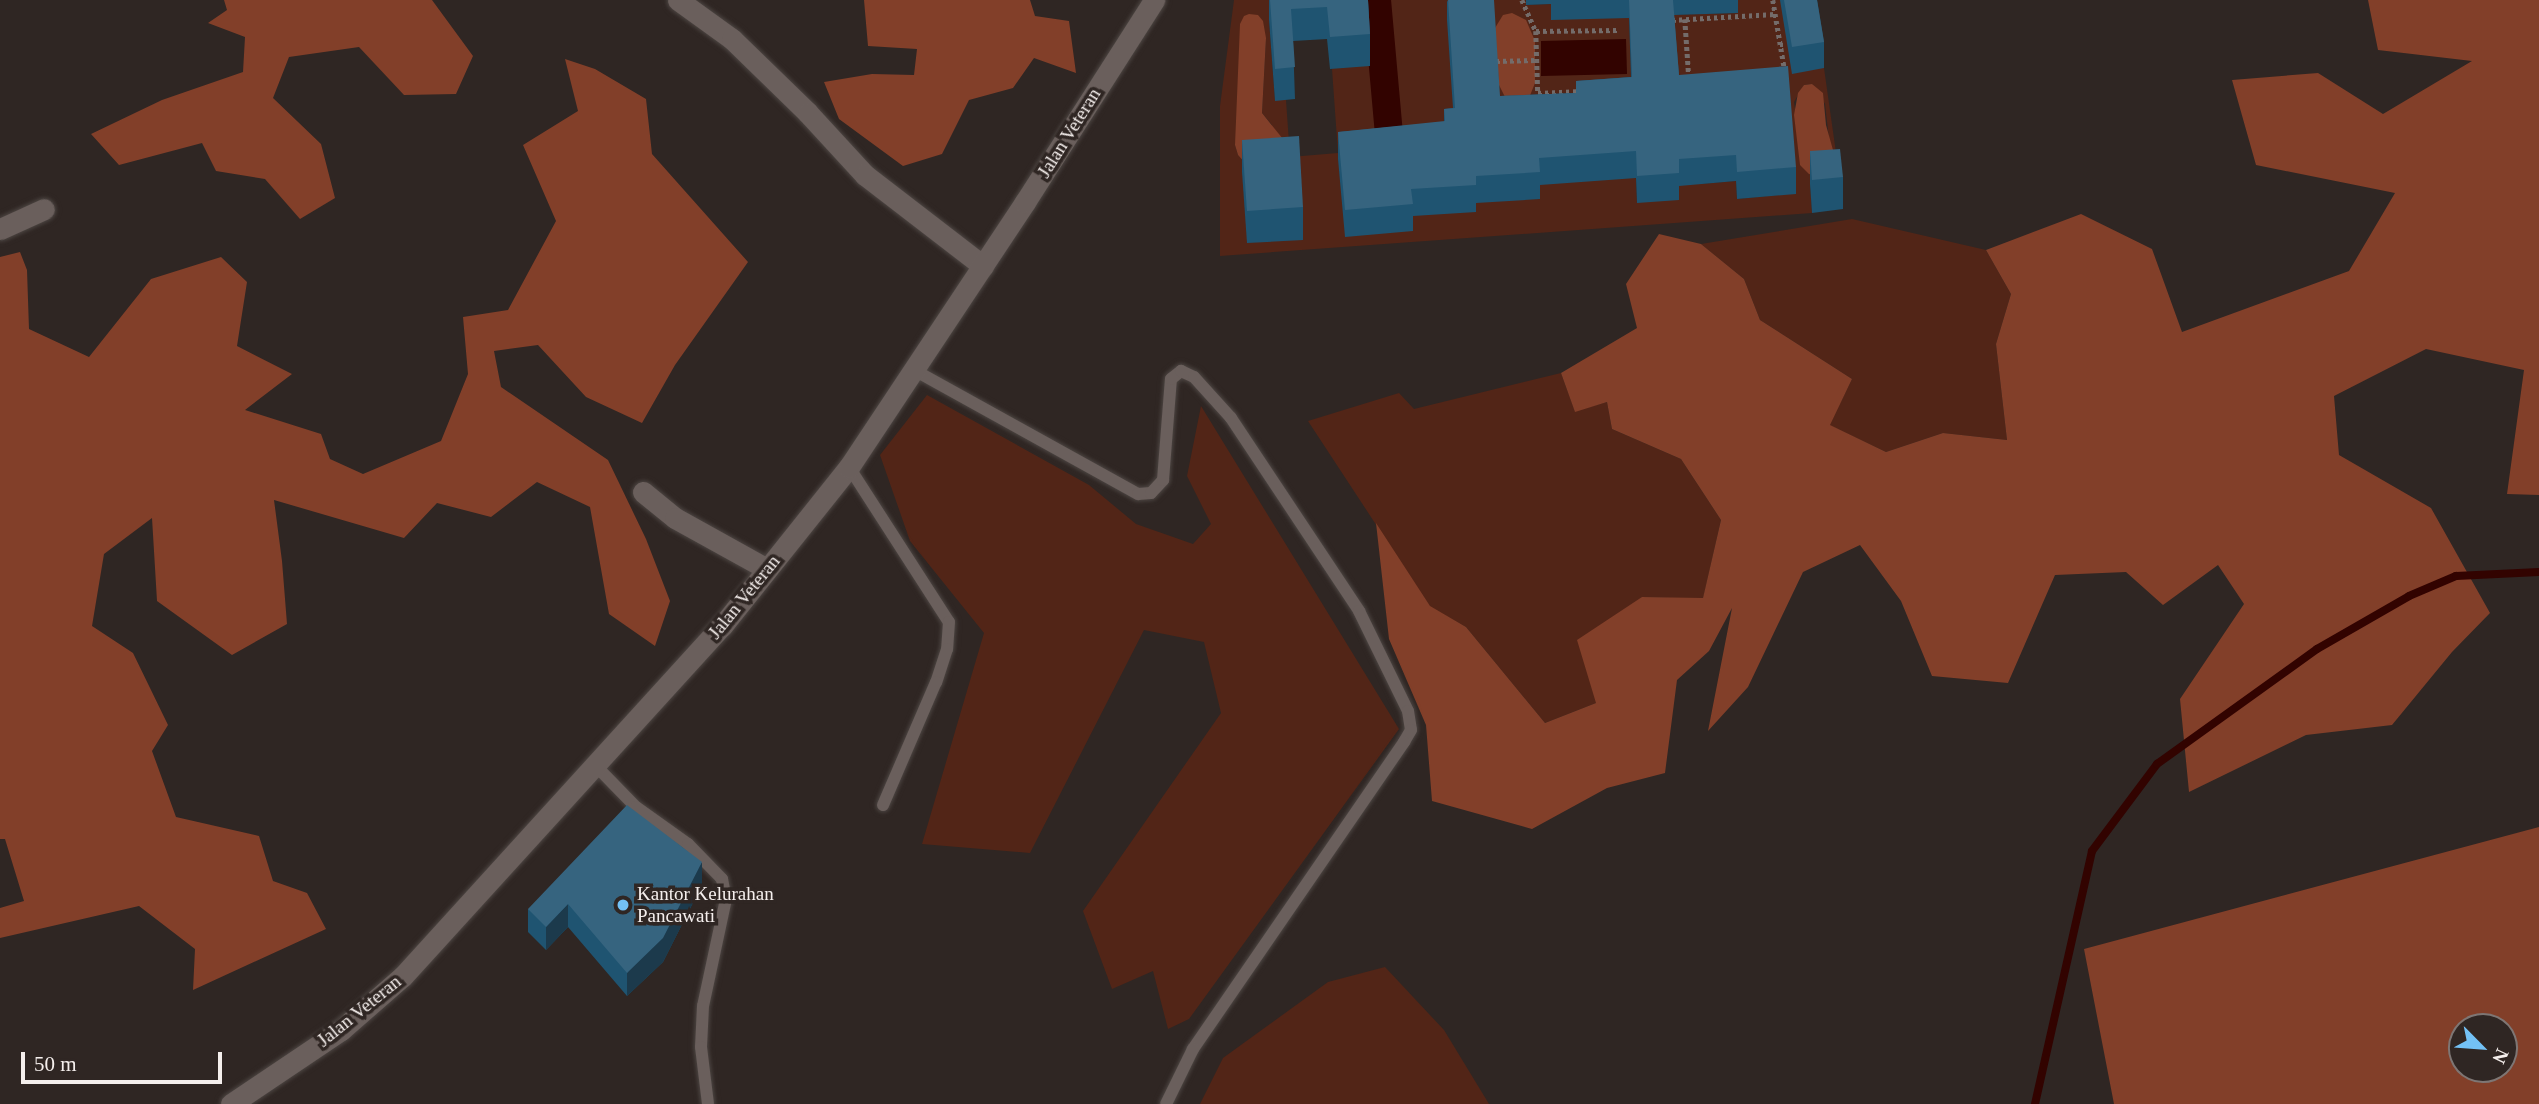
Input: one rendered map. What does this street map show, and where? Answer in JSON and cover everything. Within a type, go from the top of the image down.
[{"type":"street","points":[[678,0],[732,39],[808,113],[865,175],[983,266]]},
{"type":"street","name":"Jalan Veteran","points":[[231,1104],[341,1030],[403,976],[722,626],[849,467],[983,266],[1154,0]]},
{"type":"street","points":[[0,229],[44,209]]},
{"type":"street","points":[[643,492],[675,518],[767,569]]},
{"type":"lane","points":[[914,370],[1138,494],[1151,493],[1163,480],[1171,379],[1181,371],[1194,377],[1231,418],[1359,611],[1408,710],[1411,730],[1404,742],[1193,1049],[1166,1104]]},
{"type":"lane","points":[[849,467],[949,622],[947,649],[936,682],[883,805]]},
{"type":"lane","points":[[594,764],[636,807],[688,844],[722,879],[726,899],[703,1006],[701,1047],[708,1104]]},
{"type":"path","points":[[1522,0],[1536,31],[1538,93],[1591,91]]},
{"type":"path","points":[[1773,0],[1785,74],[1773,75]]},
{"type":"path","points":[[1664,20],[1775,14]]},
{"type":"path","points":[[1685,19],[1689,79],[1701,78]]},
{"type":"path","points":[[1536,31],[1619,30]]},
{"type":"path","points":[[1780,45],[1787,45]]},
{"type":"path","points":[[1496,61],[1537,60]]},
{"type":"shaded area","points":[[224,0],[432,0],[473,56],[456,94],[404,95],[359,47],[289,57],[273,98],[321,144],[335,198],[300,219],[265,179],[216,171],[202,143],[119,165],[91,134],[162,100],[243,72],[245,37],[208,23],[227,10]]},
{"type":"shaded area","points":[[864,0],[1030,0],[1035,16],[1069,21],[1076,73],[1034,58],[1013,88],[969,100],[942,154],[903,166],[839,119],[824,82],[872,74],[914,75],[917,49],[868,46]]},
{"type":"shaded area","points":[[1234,0],[1526,0],[1527,5],[1551,4],[1629,18],[1637,203],[1677,152],[1700,184],[1736,181],[1737,199],[1796,193],[1680,121],[1664,15],[1738,13],[1738,0],[1780,0],[1824,68],[1840,181],[1810,184],[1812,213],[1220,256],[1220,106]],"holes":[[[1366,13],[1332,69],[1338,153],[1290,157],[1286,100],[1275,100],[1269,20]],[[1266,38],[1262,113],[1272,125],[1245,163],[1238,155],[1235,145]],[[1812,84],[1825,104],[1829,139],[1798,129],[1794,102],[1804,85]]]},
{"type":"shaded area","points":[[2368,0],[2539,0],[2539,495],[2507,494],[2524,370],[2426,349],[2334,396],[2339,455],[2431,508],[2490,613],[2452,652],[2392,725],[2306,735],[2189,792],[2180,699],[2244,604],[2218,565],[2163,605],[2126,572],[2055,575],[2008,683],[1932,676],[1901,601],[1860,545],[1803,572],[1748,687],[1708,731],[1732,608],[1709,651],[1677,680],[1665,773],[1607,788],[1532,829],[1432,801],[1426,725],[1389,639],[1376,523],[1430,606],[1466,627],[1545,723],[1596,703],[1577,640],[1642,597],[1703,598],[1721,520],[1681,459],[1612,429],[1607,402],[1575,412],[1561,373],[1637,328],[1626,284],[1659,234],[1701,244],[1744,279],[1760,320],[1852,379],[1830,425],[1886,452],[1943,433],[2007,440],[1996,344],[2011,294],[1986,250],[2081,214],[2152,249],[2182,332],[2349,271],[2395,193],[2256,165],[2232,80],[2318,73],[2383,114],[2472,61],[2378,50]]},
{"type":"shaded area","points":[[1512,13],[1526,20],[1535,41],[1535,83],[1529,98],[1505,97],[1499,85],[1495,28],[1503,15]]},
{"type":"shaded area","points":[[1258,15],[1263,21],[1266,38],[1262,113],[1283,139],[1245,163],[1238,155],[1235,145],[1240,24],[1244,16]]},
{"type":"shaded area","points":[[1626,39],[1627,74],[1541,76],[1541,41]]},
{"type":"shaded area","points":[[565,59],[595,69],[646,99],[652,154],[748,262],[675,365],[642,423],[586,397],[538,345],[494,351],[501,387],[608,460],[646,539],[670,601],[655,646],[609,614],[590,507],[537,482],[491,517],[437,503],[404,538],[274,500],[287,624],[232,655],[157,601],[152,518],[104,554],[92,626],[133,653],[168,725],[152,751],[176,817],[259,836],[273,881],[307,893],[326,929],[193,990],[195,949],[139,906],[0,938],[0,908],[24,901],[5,839],[0,839],[0,257],[20,252],[27,270],[29,329],[89,357],[151,279],[221,257],[247,282],[237,346],[292,374],[245,410],[321,434],[330,459],[363,474],[441,441],[468,374],[463,317],[508,310],[556,221],[523,145],[578,111]]},
{"type":"shaded area","points":[[1812,84],[1823,93],[1826,125],[1833,150],[1817,176],[1809,174],[1800,165],[1794,115],[1798,93],[1804,85]]},
{"type":"shaded area","points":[[1852,219],[1986,250],[2011,294],[1996,344],[2007,440],[1943,433],[1886,452],[1829,425],[1852,379],[1760,320],[1744,279],[1701,244]]},
{"type":"shaded area","points":[[1561,373],[1575,411],[1607,402],[1612,429],[1681,459],[1721,520],[1703,599],[1642,597],[1596,703],[1545,723],[1466,627],[1430,607],[1308,421],[1399,393],[1414,409]]},
{"type":"shaded area","points":[[927,395],[1089,485],[1136,524],[1193,544],[1211,524],[1187,476],[1201,406],[1399,729],[1189,1019],[1168,1029],[1153,971],[1112,989],[1083,911],[1221,713],[1204,642],[1144,630],[1030,853],[922,844],[984,633],[910,541],[880,455]]},
{"type":"shaded area","points":[[2539,827],[2539,1104],[2114,1104],[2084,949]]},
{"type":"shaded area","points":[[1385,967],[1444,1030],[1489,1104],[1200,1104],[1223,1058],[1328,982]]},
{"type":"building","points":[[1270,0],[1368,0],[1370,34],[1330,37],[1327,7],[1291,9],[1295,67],[1275,69]]},
{"type":"building","points":[[1448,0],[1494,0],[1500,96],[1576,93],[1576,81],[1632,77],[1629,0],[1673,0],[1679,75],[1788,66],[1796,167],[1737,172],[1736,155],[1679,159],[1679,173],[1637,176],[1636,151],[1539,158],[1540,172],[1476,176],[1476,185],[1411,189],[1413,204],[1345,210],[1338,132],[1445,121],[1444,109],[1455,108]]},
{"type":"building","points":[[1784,0],[1817,0],[1824,42],[1792,47]]},
{"type":"building","points":[[1299,136],[1303,207],[1247,211],[1242,140]]},
{"type":"building","points":[[1840,149],[1843,177],[1812,180],[1810,151]]},
{"type":"building","name":"Kantor Kelurahan Pancawati","points":[[627,805],[702,862],[663,938],[627,973],[568,904],[546,927],[528,909]]},
{"type":"waterway","points":[[1377,0],[1389,134]]},
{"type":"waterway","points":[[2035,1104],[2092,851],[2157,764],[2317,649],[2409,596],[2456,576],[2539,572]]},
{"type":"place","name":"Kantor Kelurahan Pancawati","points":[[623,905]]}]
